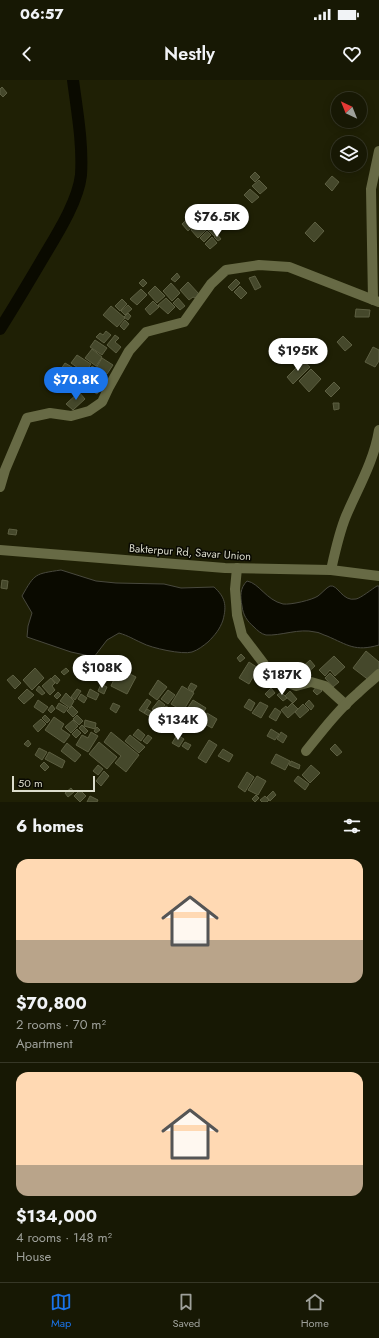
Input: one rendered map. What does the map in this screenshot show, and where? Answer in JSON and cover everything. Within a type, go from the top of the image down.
[{"type":"street","points":[[0,487],[5,470],[27,418],[50,413],[71,416],[89,411],[102,402],[129,351],[146,332],[184,322],[211,284],[226,270],[259,265],[289,267],[376,301],[371,189],[379,151]]},
{"type":"street","points":[[331,570],[338,540],[346,517],[368,469],[377,442],[379,430]]},
{"type":"street","name":"Bakterpur Rd, Savar Union","points":[[0,550],[237,568],[331,570],[379,576]]},
{"type":"street","points":[[237,568],[235,589],[242,635],[264,664],[264,670],[296,686],[310,682],[325,686],[346,705]]},
{"type":"street","points":[[306,751],[331,720],[358,692],[370,684],[379,674]]},
{"type":"shaded area","points":[[61,570],[96,581],[164,584],[181,588],[214,587],[223,598],[225,610],[223,620],[219,629],[208,642],[200,648],[188,653],[159,649],[119,633],[107,640],[94,657],[71,652],[27,637],[28,626],[32,613],[22,596],[33,579],[37,576]]},
{"type":"shaded area","points":[[247,581],[251,582],[272,599],[283,604],[296,603],[311,599],[318,596],[330,586],[333,586],[347,598],[356,599],[379,586],[379,645],[358,648],[346,645],[320,633],[309,631],[296,631],[272,635],[262,634],[249,622],[243,612],[241,592]]},
{"type":"building","points":[[2,87],[7,93],[3,97],[0,94],[0,89]]},
{"type":"building","points":[[255,172],[260,177],[255,182],[250,177]]},
{"type":"building","points":[[332,176],[339,182],[332,191],[325,184]]},
{"type":"building","points":[[259,180],[267,188],[260,194],[252,186]]},
{"type":"building","points":[[250,189],[259,197],[252,203],[244,195]]},
{"type":"building","points":[[223,213],[229,220],[224,225],[218,218]]},
{"type":"building","points":[[193,214],[199,220],[188,231],[182,224]]},
{"type":"building","points":[[207,215],[212,220],[205,227],[200,222]]},
{"type":"building","points":[[216,220],[223,227],[214,236],[207,229]]},
{"type":"building","points":[[198,222],[206,230],[198,238],[191,230]]},
{"type":"building","points":[[315,222],[324,231],[314,242],[305,233]]},
{"type":"building","points":[[207,231],[211,235],[204,242],[200,238]]},
{"type":"building","points":[[217,234],[221,239],[218,241],[214,237]]},
{"type":"building","points":[[212,237],[217,243],[210,249],[205,244]]},
{"type":"building","points":[[177,273],[180,277],[175,282],[171,279]]},
{"type":"building","points":[[255,276],[261,287],[255,290],[249,278]]},
{"type":"building","points":[[143,279],[147,283],[143,287],[139,283]]},
{"type":"building","points":[[236,279],[240,283],[232,291],[228,287]]},
{"type":"building","points":[[188,282],[199,294],[195,298],[193,297],[189,300],[180,290]]},
{"type":"building","points":[[171,283],[180,293],[172,301],[163,291]]},
{"type":"building","points":[[155,286],[165,296],[157,303],[148,293]]},
{"type":"building","points":[[240,286],[247,293],[241,299],[234,292]]},
{"type":"building","points":[[141,289],[147,295],[137,305],[130,299]]},
{"type":"building","points":[[166,298],[175,307],[168,314],[158,305]]},
{"type":"building","points":[[178,298],[185,306],[180,310],[173,303]]},
{"type":"building","points":[[122,299],[127,304],[120,311],[115,306]]},
{"type":"building","points":[[153,301],[159,307],[150,315],[145,309]]},
{"type":"building","points":[[128,305],[132,309],[125,315],[121,311]]},
{"type":"building","points":[[111,306],[125,318],[117,327],[103,315]]},
{"type":"building","points":[[356,309],[370,310],[369,317],[355,317]]},
{"type":"building","points":[[128,313],[131,316],[128,320],[124,317]]},
{"type":"building","points":[[125,320],[129,324],[124,330],[120,326]]},
{"type":"building","points":[[106,331],[111,335],[104,343],[96,337],[100,333],[103,335]]},
{"type":"building","points":[[115,335],[119,338],[115,342],[121,347],[116,353],[107,345]]},
{"type":"building","points":[[343,336],[352,345],[345,351],[337,342]]},
{"type":"building","points":[[95,340],[107,348],[102,355],[90,347]]},
{"type":"building","points":[[373,347],[379,350],[379,361],[375,367],[365,362]]},
{"type":"building","points":[[92,349],[102,357],[96,366],[85,358]]},
{"type":"building","points":[[77,355],[91,364],[85,373],[71,363]]},
{"type":"building","points":[[102,358],[113,365],[107,374],[96,368]]},
{"type":"building","points":[[303,361],[310,367],[293,384],[287,377]]},
{"type":"building","points":[[65,363],[84,374],[79,384],[59,372]]},
{"type":"building","points":[[92,366],[105,374],[100,382],[87,375]]},
{"type":"building","points":[[311,369],[321,379],[309,392],[299,381]]},
{"type":"building","points":[[87,376],[103,385],[97,394],[82,385]]},
{"type":"building","points":[[334,382],[340,388],[331,397],[325,391]]},
{"type":"building","points":[[79,392],[85,399],[73,410],[66,404]]},
{"type":"building","points":[[333,403],[339,403],[339,409],[334,410]]},
{"type":"building","points":[[9,529],[17,530],[16,535],[8,534]]},
{"type":"building","points":[[2,580],[8,581],[7,589],[1,588]]},
{"type":"building","points":[[366,651],[379,662],[379,670],[370,681],[353,668]]},
{"type":"building","points":[[241,654],[245,658],[240,662],[237,658]]},
{"type":"building","points":[[334,656],[345,667],[335,676],[330,670],[325,676],[319,670]]},
{"type":"building","points":[[310,660],[315,666],[304,676],[299,670]]},
{"type":"building","points":[[249,662],[258,668],[249,684],[239,678]]},
{"type":"building","points":[[35,668],[44,678],[32,690],[23,680]]},
{"type":"building","points":[[66,668],[69,671],[64,675],[61,672]]},
{"type":"building","points":[[126,672],[136,677],[127,694],[111,686],[115,677],[122,680]]},
{"type":"building","points":[[330,673],[339,682],[333,687],[325,678]]},
{"type":"building","points":[[13,675],[21,683],[15,689],[7,680]]},
{"type":"building","points":[[55,675],[60,680],[57,684],[51,679]]},
{"type":"building","points":[[51,678],[55,683],[52,686],[55,690],[50,695],[42,686]]},
{"type":"building","points":[[158,680],[167,687],[157,700],[149,694]]},
{"type":"building","points":[[191,683],[197,686],[193,692],[188,688]]},
{"type":"building","points":[[101,684],[107,687],[104,694],[98,691]]},
{"type":"building","points":[[39,686],[45,693],[42,695],[36,690]]},
{"type":"building","points":[[182,686],[194,693],[183,711],[171,704]]},
{"type":"building","points":[[317,686],[322,691],[317,695],[313,691]]},
{"type":"building","points":[[271,688],[275,693],[269,698],[265,694]]},
{"type":"building","points":[[27,689],[34,695],[24,704],[18,698]]},
{"type":"building","points":[[77,689],[81,691],[75,700],[71,697]]},
{"type":"building","points":[[90,689],[99,694],[96,700],[87,696]]},
{"type":"building","points":[[168,690],[175,695],[168,704],[161,699]]},
{"type":"building","points":[[290,691],[297,699],[293,703],[285,696]]},
{"type":"building","points":[[58,692],[61,695],[57,699],[54,696]]},
{"type":"building","points":[[281,692],[287,698],[283,701],[277,695]]},
{"type":"building","points":[[66,693],[74,701],[70,708],[60,701]]},
{"type":"building","points":[[81,694],[87,698],[84,703],[78,699]]},
{"type":"building","points":[[147,699],[151,702],[144,713],[139,710]]},
{"type":"building","points":[[249,699],[255,703],[251,711],[244,707]]},
{"type":"building","points":[[38,700],[48,707],[43,713],[34,707]]},
{"type":"building","points":[[159,700],[165,705],[159,714],[152,709]]},
{"type":"building","points":[[193,700],[206,708],[199,720],[185,712]]},
{"type":"building","points":[[309,700],[314,706],[311,710],[305,704]]},
{"type":"building","points":[[260,702],[268,706],[261,718],[252,713]]},
{"type":"building","points":[[59,703],[68,708],[64,713],[56,708]]},
{"type":"building","points":[[113,703],[120,706],[116,713],[110,709]]},
{"type":"building","points":[[292,703],[298,709],[288,718],[281,710],[286,706],[287,708]]},
{"type":"building","points":[[303,704],[309,710],[300,718],[295,712]]},
{"type":"building","points":[[52,705],[55,709],[51,713],[48,710]]},
{"type":"building","points":[[72,706],[78,712],[73,717],[67,711]]},
{"type":"building","points":[[166,706],[174,711],[170,717],[162,712]]},
{"type":"building","points":[[275,708],[281,712],[276,721],[269,717]]},
{"type":"building","points":[[147,709],[152,712],[149,716],[144,713]]},
{"type":"building","points":[[177,712],[198,725],[194,732],[172,720]]},
{"type":"building","points":[[207,713],[217,719],[212,728],[201,722]]},
{"type":"building","points":[[45,715],[50,720],[47,723],[42,718]]},
{"type":"building","points":[[77,715],[83,721],[79,725],[73,719]]},
{"type":"building","points":[[54,717],[64,724],[61,729],[70,735],[64,743],[45,730]]},
{"type":"building","points":[[41,719],[46,724],[38,732],[33,726]]},
{"type":"building","points":[[73,720],[78,726],[71,733],[65,727]]},
{"type":"building","points":[[85,720],[96,723],[95,729],[84,726]]},
{"type":"building","points":[[82,725],[88,731],[85,734],[79,728]]},
{"type":"building","points":[[97,727],[100,730],[96,733],[94,731]]},
{"type":"building","points":[[77,729],[81,733],[76,738],[72,734]]},
{"type":"building","points":[[138,729],[145,735],[141,741],[133,735]]},
{"type":"building","points":[[271,729],[279,734],[275,740],[267,736]]},
{"type":"building","points":[[91,732],[98,736],[88,752],[76,745],[82,735],[88,738]]},
{"type":"building","points":[[111,732],[139,755],[126,772],[115,763],[121,756],[104,742]]},
{"type":"building","points":[[281,732],[287,736],[283,743],[277,739]]},
{"type":"building","points":[[130,735],[145,747],[139,753],[125,741]]},
{"type":"building","points":[[148,735],[152,738],[147,744],[143,741]]},
{"type":"building","points":[[177,735],[184,739],[179,747],[172,743]]},
{"type":"building","points":[[28,740],[31,744],[28,747],[24,744]]},
{"type":"building","points":[[209,740],[217,745],[206,763],[198,758]]},
{"type":"building","points":[[99,742],[117,757],[107,769],[89,754]]},
{"type":"building","points":[[185,742],[191,745],[188,750],[182,746]]},
{"type":"building","points":[[67,743],[81,755],[75,762],[61,751]]},
{"type":"building","points":[[335,744],[342,752],[337,756],[330,749]]},
{"type":"building","points":[[39,748],[47,752],[42,760],[35,755]]},
{"type":"building","points":[[223,749],[233,755],[229,762],[218,756]]},
{"type":"building","points":[[49,752],[65,761],[62,768],[45,759]]},
{"type":"building","points":[[276,754],[290,761],[285,770],[271,763]]},
{"type":"building","points":[[291,761],[300,765],[299,769],[289,765]]},
{"type":"building","points":[[44,762],[49,767],[45,771],[40,766]]},
{"type":"building","points":[[98,765],[103,769],[98,775],[93,771]]},
{"type":"building","points":[[311,765],[320,773],[310,783],[302,775]]},
{"type":"building","points":[[104,771],[109,776],[101,786],[96,781]]},
{"type":"building","points":[[247,772],[254,777],[245,792],[238,787]]},
{"type":"building","points":[[257,776],[266,781],[258,795],[248,790]]},
{"type":"building","points":[[298,776],[309,784],[305,790],[294,781]]},
{"type":"building","points":[[71,788],[74,792],[68,797],[65,793]]},
{"type":"building","points":[[80,790],[86,796],[80,802],[74,796]]},
{"type":"building","points":[[273,791],[276,795],[270,801],[267,797]]},
{"type":"building","points":[[256,795],[259,798],[255,802],[252,799]]},
{"type":"building","points":[[90,796],[98,800],[97,802],[87,802]]},
{"type":"building","points":[[265,796],[269,800],[267,802],[262,802],[260,800]]},
{"type":"waterway","points":[[0,329],[58,232],[70,209],[79,186],[81,175],[81,151],[73,80]]}]
